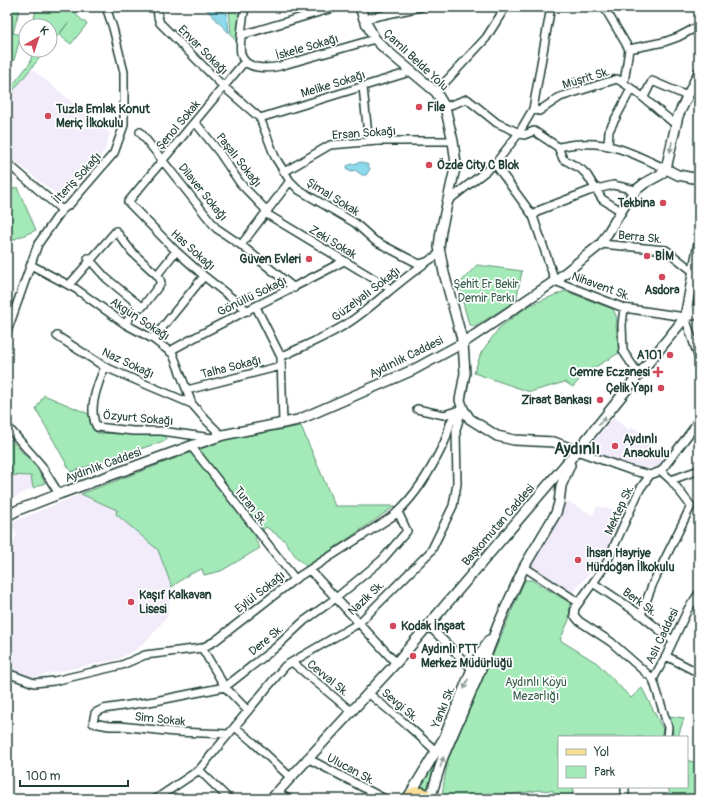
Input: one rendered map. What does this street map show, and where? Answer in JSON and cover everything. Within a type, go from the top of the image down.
[{"type":"main road","points":[[408,798],[416,792],[420,792],[430,799]]},
{"type":"street","name":"İlteriş Sokağı","points":[[7,332],[38,244],[62,210],[70,204],[114,153],[124,125],[124,72],[114,28],[106,7]]},
{"type":"street","name":"Envar Sokağı","points":[[157,7],[160,23],[224,87],[260,118]]},
{"type":"street","points":[[245,7],[241,54],[245,61]]},
{"type":"street","points":[[242,35],[336,7]]},
{"type":"street","name":"Çamlı Belde Yolu","points":[[360,7],[364,19],[375,39],[436,92],[445,107],[453,141],[456,164],[439,240],[440,254],[463,343]]},
{"type":"street","points":[[364,19],[421,7]]},
{"type":"street","points":[[436,92],[486,38],[503,11],[502,7]]},
{"type":"street","points":[[449,200],[495,164],[536,110],[550,12],[548,7]]},
{"type":"street","points":[[604,7],[629,49],[624,83]]},
{"type":"street","points":[[629,49],[664,42],[699,26]]},
{"type":"street","name":"İskele Sokağı","points":[[245,61],[252,66],[270,68],[375,39]]},
{"type":"street","name":"Şenol Sokak","points":[[128,202],[245,61]]},
{"type":"street","name":"Melike Sokağı","points":[[260,118],[413,71]]},
{"type":"street","points":[[666,169],[675,124],[680,109],[699,72]]},
{"type":"street","name":"Müşrit Sk.","points":[[536,110],[560,97],[617,79],[644,98],[675,124]]},
{"type":"street","points":[[644,98],[652,80],[687,96]]},
{"type":"street","points":[[363,86],[368,135],[378,141]]},
{"type":"street","points":[[608,145],[609,131],[631,89]]},
{"type":"street","points":[[687,96],[692,91],[699,90]]},
{"type":"street","points":[[445,107],[467,99],[497,123],[524,135],[534,132],[558,147],[563,159],[581,169],[587,175],[602,199],[621,211]]},
{"type":"street","name":"Şimal Sokak","points":[[260,118],[275,157],[290,181],[299,190],[355,223],[375,241],[419,264],[426,262]]},
{"type":"street","name":"Paşalı Sokağı","points":[[195,122],[219,152],[240,183],[266,212]]},
{"type":"street","name":"Dilaver Sokağı","points":[[140,132],[216,228],[241,245],[294,288]]},
{"type":"street","name":"Ersan Sokağı","points":[[284,172],[330,145],[378,141],[453,141]]},
{"type":"street","points":[[558,147],[580,144],[608,145],[630,151],[678,175],[699,179]]},
{"type":"street","points":[[7,163],[62,210]]},
{"type":"street","name":"Nihavent Sk.","points":[[495,164],[533,216],[556,281],[624,308],[685,317],[699,315]]},
{"type":"street","name":"Aydınlık Caddesi","points":[[7,516],[18,510],[59,494],[218,437],[298,420],[406,372],[463,343],[556,281],[601,244],[636,190],[660,175],[666,169]]},
{"type":"street","points":[[241,245],[290,181]]},
{"type":"street","points":[[533,216],[540,210],[596,189],[613,185],[636,190]]},
{"type":"street","name":"Has Sokağı","points":[[128,202],[176,251],[204,276],[248,310]]},
{"type":"street","name":"Zeki Sokak","points":[[266,212],[391,289]]},
{"type":"street","points":[[69,285],[89,259],[116,231],[132,252],[157,275],[161,283],[142,307],[106,278],[89,259]]},
{"type":"street","name":"Başkomutan Caddesi","points":[[274,796],[307,758],[396,663],[577,451],[685,317],[699,243]]},
{"type":"street","name":"Berra Sk.","points":[[601,244],[666,250],[694,272]]},
{"type":"street","points":[[157,275],[176,251]]},
{"type":"street","name":"Güzelyalı Sokağı","points":[[281,357],[334,332],[354,319],[426,262],[440,254]]},
{"type":"street","name":"Gönüllü Sokağı","points":[[170,351],[200,334],[294,288],[344,261]]},
{"type":"street","name":"Akgün Sokağı","points":[[31,265],[76,289],[125,324],[153,339],[170,351],[173,354],[192,404],[218,437]]},
{"type":"street","points":[[153,339],[204,276]]},
{"type":"street","points":[[125,324],[139,305]]},
{"type":"street","points":[[699,305],[693,312],[685,317],[699,358]]},
{"type":"street","points":[[256,307],[281,357],[282,423]]},
{"type":"street","points":[[624,308],[622,325],[623,351],[639,375]]},
{"type":"street","name":"Naz Sokağı","points":[[57,336],[105,367],[192,404]]},
{"type":"street","name":"Nazik Sk.","points":[[157,799],[199,770],[285,666],[359,622],[431,551],[453,506],[457,484],[456,430],[462,409],[460,400],[465,373],[463,343]]},
{"type":"street","name":"Talha Sokağı","points":[[187,390],[281,366]]},
{"type":"street","name":"Özyurt Sokağı","points":[[105,367],[98,380],[94,402],[93,418],[97,427],[133,432],[161,431],[218,437]]},
{"type":"street","points":[[417,409],[444,415],[462,409],[470,419],[497,436],[514,440],[554,442],[630,470],[650,475],[660,471],[696,431],[699,418]]},
{"type":"street","name":"Eylül Sokağı","points":[[7,672],[34,683],[54,681],[122,665],[145,655],[202,648],[215,642],[295,579],[398,512],[418,489],[445,441],[452,417],[462,409]]},
{"type":"street","points":[[7,426],[41,466],[59,494]]},
{"type":"street","name":"Turan Sk.","points":[[191,446],[295,579]]},
{"type":"street","name":"Yankı Sk.","points":[[430,799],[443,757],[481,669],[498,625],[524,567],[556,513],[563,478],[577,451]]},
{"type":"street","points":[[671,480],[699,470]]},
{"type":"street","points":[[641,614],[653,583],[692,506],[671,480],[660,471]]},
{"type":"street","name":"Mektep Sk.","points":[[578,602],[605,566],[640,489],[650,475]]},
{"type":"street","name":"Dere Sk.","points":[[94,718],[95,713],[103,709],[155,701],[225,687],[274,648],[304,621],[336,598],[382,560],[407,530],[398,512]]},
{"type":"street","points":[[524,567],[578,602],[574,615],[579,621],[611,642],[653,679]]},
{"type":"street","points":[[310,570],[396,663]]},
{"type":"street","name":"Berk Sk.","points":[[593,583],[641,614],[673,641]]},
{"type":"street","name":"Aslı Caddesi","points":[[667,736],[668,727],[653,679],[666,656],[688,609],[699,593]]},
{"type":"street","points":[[428,625],[472,669]]},
{"type":"street","name":"Yankı Sk.","points":[[408,798],[444,738],[472,669],[498,625]]},
{"type":"street","points":[[202,648],[225,687],[248,711]]},
{"type":"street","points":[[666,656],[699,672]]},
{"type":"street","name":"Cevval Sk.","points":[[292,662],[351,711]]},
{"type":"street","name":"Sevgi Sk.","points":[[368,693],[436,751]]},
{"type":"street","name":"Sim Sokak","points":[[94,718],[93,723],[109,726],[175,732],[229,734]]},
{"type":"street","points":[[235,727],[253,742],[290,778]]},
{"type":"street","name":"Ulucan Sk.","points":[[307,758],[385,799]]},
{"type":"street","points":[[199,770],[229,799]]},
{"type":"street","points":[[625,788],[625,799]]},
{"type":"street","points":[[274,796],[290,799]]},
{"type":"shaded area","name":"Tuzla Emlak Konut Meriç İlkokulu","points":[[31,68],[110,133],[105,150],[65,194],[56,194],[7,155],[7,98]]},
{"type":"shaded area","points":[[613,418],[629,430],[632,427],[641,432],[638,437],[665,458],[659,466],[640,469],[586,451]]},
{"type":"shaded area","points":[[7,475],[31,476],[33,488],[7,501]]},
{"type":"shaded area","points":[[81,494],[117,510],[117,514],[158,550],[172,587],[167,617],[149,638],[137,649],[118,659],[32,677],[7,667],[7,556],[17,535],[11,523]]},
{"type":"shaded area","points":[[567,501],[593,515],[597,506],[627,513],[602,558],[572,594],[529,565]]},
{"type":"green space","points":[[7,7],[20,7],[13,33],[18,34],[18,46],[14,60],[10,63],[7,62]]},
{"type":"green space","points":[[37,7],[81,7],[75,14],[87,24],[71,44],[59,35],[68,23],[58,35],[58,18],[34,18]]},
{"type":"green space","points":[[229,7],[239,15],[237,42],[231,35]]},
{"type":"green space","points":[[31,58],[40,58],[7,98],[7,92],[30,63]]},
{"type":"green space","points":[[17,187],[36,230],[8,242],[7,192]]},
{"type":"green space","name":"Şehit Er Bekir Demir Parkı","points":[[477,265],[522,271],[516,301],[474,327],[469,324],[458,285]]},
{"type":"green space","points":[[565,291],[613,309],[617,318],[616,325],[619,353],[585,373],[573,387],[565,382],[530,392],[474,373],[481,353],[499,328],[528,306]]},
{"type":"green space","points":[[44,395],[89,414],[97,433],[166,435],[167,440],[71,472],[36,409]]},
{"type":"green space","points":[[301,426],[335,506],[395,506],[307,567],[297,558],[284,540],[266,527],[255,539],[260,548],[221,571],[204,575],[202,569],[188,575],[172,587],[158,550],[116,514],[117,510],[81,494],[224,440]]},
{"type":"green space","points":[[7,436],[37,468],[45,483],[33,488],[31,476],[7,475]]},
{"type":"green space","name":"Aydınlı Köyü Mezarlığı","points":[[525,580],[532,580],[570,603],[569,620],[560,640],[597,663],[631,698],[642,688],[663,729],[661,736],[558,736],[558,788],[574,788],[571,799],[551,799],[554,791],[540,790],[484,799],[444,799],[442,794],[448,759]]},
{"type":"green space","points":[[670,716],[684,718],[678,736],[671,736],[673,732]]},
{"type":"green space","points":[[445,739],[430,793],[417,788]]},
{"type":"green space","points":[[688,760],[699,764],[699,799],[671,799],[668,788],[688,788]]},
{"type":"water","points":[[204,7],[215,7],[217,10],[227,13],[229,33]]},
{"type":"water","points":[[362,162],[368,165],[370,169],[366,175],[362,175],[355,170],[352,171],[347,169],[347,166]]},
{"type":"place","name":"File","points":[[419,107]]},
{"type":"place","name":"Tuzla Emlak Konut Meriç İlkokulu","points":[[48,116]]},
{"type":"place","name":"Özde City C Blok","points":[[429,165]]},
{"type":"place","name":"Tekbina","points":[[663,203]]},
{"type":"place","name":"BİM","points":[[647,256]]},
{"type":"place","name":"Güven Evleri","points":[[309,259]]},
{"type":"place","name":"Asdora","points":[[662,277]]},
{"type":"place","name":"A101","points":[[670,355]]},
{"type":"place","name":"Cemre Eczanesi","points":[[658,372]]},
{"type":"place","name":"Çelik Yapı","points":[[661,388]]},
{"type":"place","name":"Ziraat Bankası","points":[[600,400]]},
{"type":"place","name":"Aydınlı Anaokulu","points":[[615,446]]},
{"type":"place","name":"İhsan Hayriye Hürdoğan İlkokulu","points":[[578,560]]},
{"type":"place","name":"Kaşıf Kalkavan Lisesi","points":[[131,602]]},
{"type":"place","name":"Kodak İnşaat","points":[[393,626]]},
{"type":"place","name":"Aydınlı PTT Merkez Müdürlüğü","points":[[413,656]]},
{"type":"district","name":"Aydınlı","points":[[577,448]]}]
